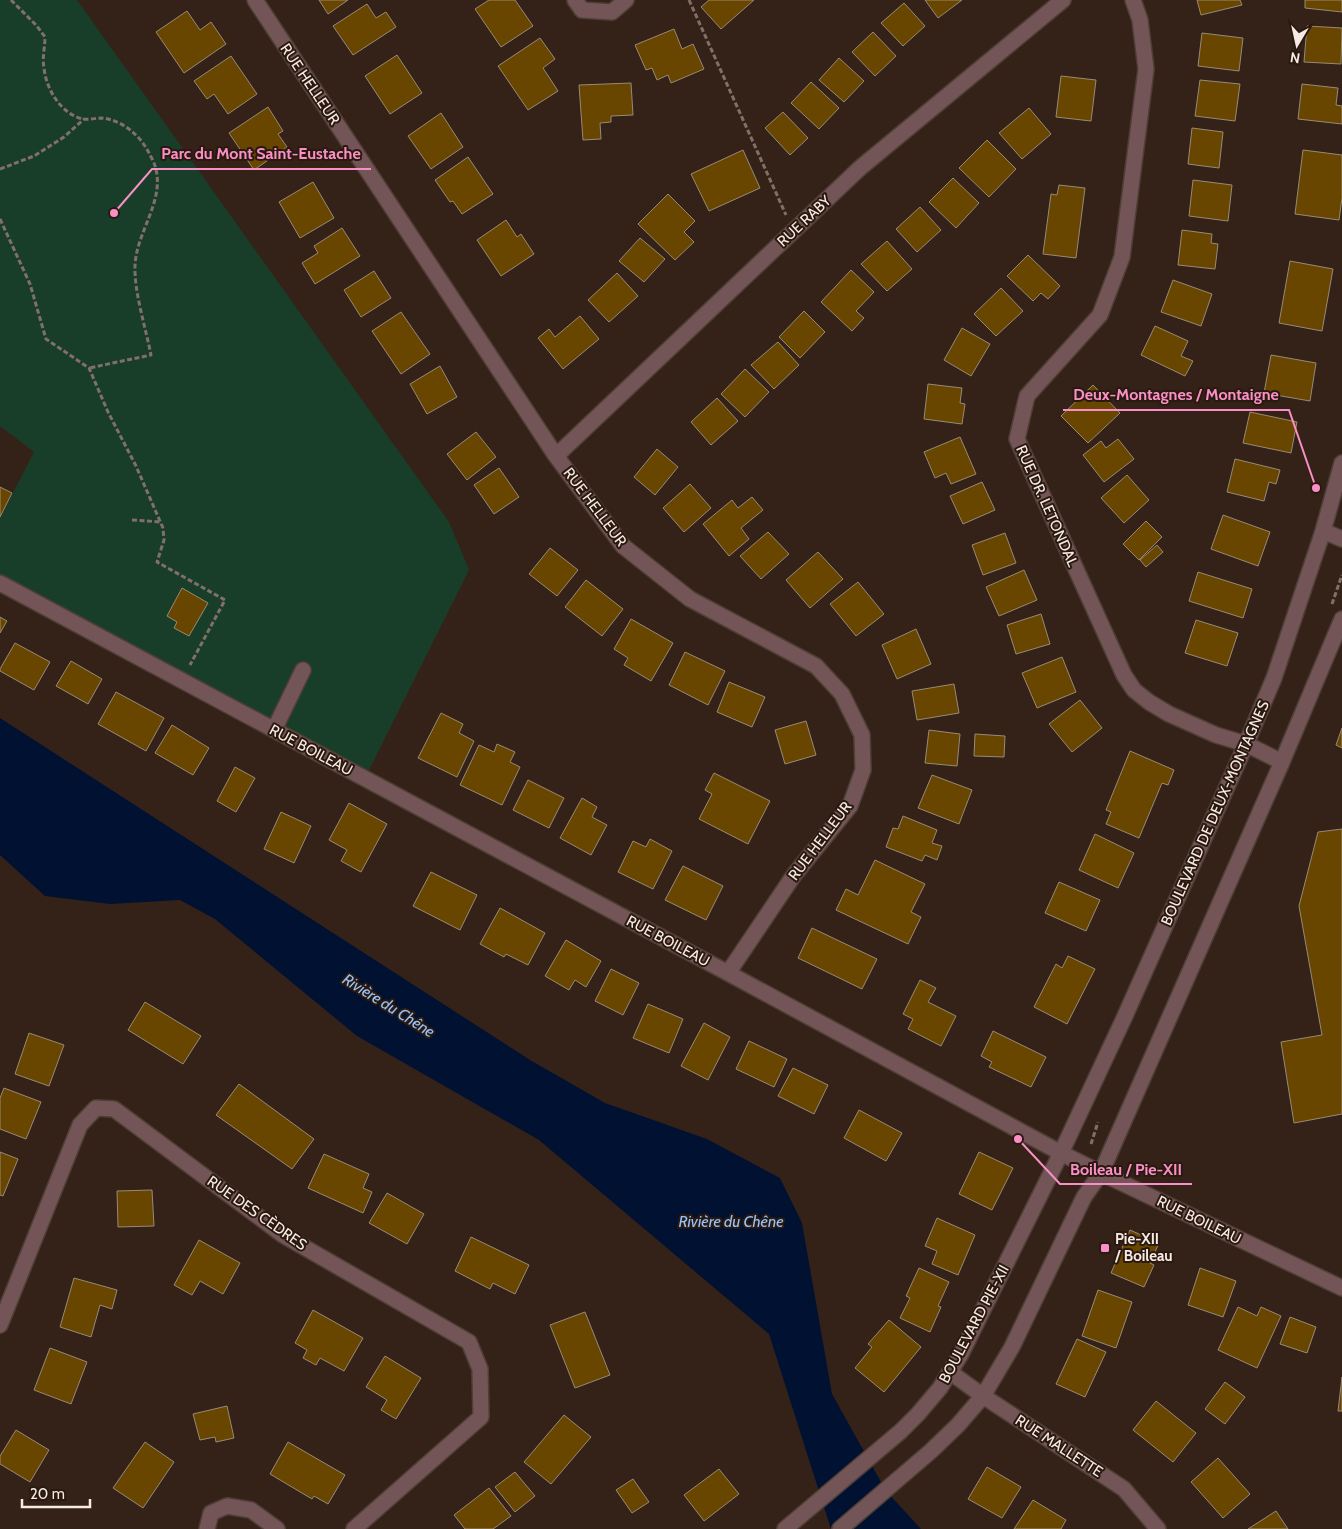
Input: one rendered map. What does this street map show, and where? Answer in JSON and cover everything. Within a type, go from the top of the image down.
[{"type":"street","name":"RUE HELLEUR","points":[[255,0],[556,456],[623,546],[690,599],[816,666],[842,694],[862,735],[863,770],[850,806],[794,875],[728,972]]},
{"type":"street","points":[[575,0],[582,10],[612,12],[626,0]]},
{"type":"street","name":"RUE RABY","points":[[556,456],[860,168],[1063,0]]},
{"type":"street","name":"RUE DR. LETONDAL","points":[[1133,0],[1140,20],[1146,69],[1122,258],[1100,315],[1027,396],[1017,439],[1124,675],[1134,690],[1149,702],[1216,736],[1246,744],[1282,762]]},
{"type":"street","name":"BOULEVARD DE DEUX-MONTAGNES","points":[[1061,1153],[1125,1016],[1274,678],[1324,531],[1335,483],[1342,463]]},
{"type":"street","points":[[1324,531],[1342,539]]},
{"type":"street","name":"RUE BOILEAU","points":[[0,583],[728,972],[1061,1153],[1342,1288]]},
{"type":"street","points":[[840,1529],[944,1439],[983,1396],[1012,1347],[1084,1197],[1101,1173],[1282,762],[1342,619]]},
{"type":"street","points":[[274,730],[303,670]]},
{"type":"street","name":"RUE DES CÈDRES","points":[[0,1325],[80,1125],[96,1108],[114,1108],[282,1235],[469,1342],[480,1369],[481,1417],[354,1529]]},
{"type":"street","name":"BOULEVARD PIE-XII","points":[[785,1529],[918,1414],[940,1388],[971,1335],[1061,1153]]},
{"type":"street","name":"RUE MALLETTE","points":[[950,1372],[983,1396],[1124,1489],[1158,1529]]},
{"type":"street","points":[[207,1529],[211,1513],[227,1506],[251,1510],[277,1529]]},
{"type":"path","points":[[11,0],[45,37],[43,67],[48,86],[68,113],[84,119],[103,118],[120,123],[136,134],[148,150],[155,166],[158,184],[135,264],[136,284],[151,355],[89,368]]},
{"type":"path","points":[[689,0],[793,231]]},
{"type":"path","points":[[0,169],[34,156],[64,137],[84,119]]},
{"type":"path","points":[[0,219],[30,284],[46,338],[89,368],[108,412],[136,466],[163,528],[164,540],[157,562],[225,600],[182,681]]},
{"type":"path","points":[[132,520],[161,522]]},
{"type":"green space","points":[[0,0],[77,0],[449,522],[469,570],[363,782],[0,583],[0,518],[34,452],[0,426]]},
{"type":"water","name":"Rivière du Chêne","points":[[0,718],[530,1060],[605,1103],[707,1139],[780,1178],[802,1223],[832,1394],[886,1491],[921,1529],[831,1529],[769,1334],[539,1140],[357,1036],[215,919],[180,900],[110,904],[45,896],[0,855]]},
{"type":"building","points":[[319,0],[348,0],[328,14]]},
{"type":"building","points":[[489,0],[515,0],[533,26],[501,47],[475,9]]},
{"type":"building","points":[[709,0],[754,0],[721,29],[701,7]]},
{"type":"building","points":[[925,0],[962,0],[938,18]]},
{"type":"building","points":[[1197,0],[1240,0],[1242,5],[1201,15]]},
{"type":"building","points":[[1305,0],[1342,0],[1342,12],[1305,8]]},
{"type":"building","points":[[904,3],[925,26],[903,46],[881,23]]},
{"type":"building","points":[[367,4],[376,18],[386,12],[396,27],[353,55],[333,26]]},
{"type":"building","points":[[187,11],[200,30],[211,22],[226,44],[184,73],[156,32]]},
{"type":"building","points":[[1307,26],[1342,28],[1341,64],[1304,62]]},
{"type":"building","points":[[674,29],[682,49],[693,44],[704,69],[671,83],[668,75],[657,80],[652,68],[646,70],[635,45]]},
{"type":"building","points":[[873,32],[896,56],[875,76],[852,52]]},
{"type":"building","points":[[1202,33],[1243,38],[1239,71],[1198,66]]},
{"type":"building","points":[[540,38],[555,59],[543,68],[558,91],[528,110],[498,66]]},
{"type":"building","points":[[397,55],[422,93],[390,114],[365,76]]},
{"type":"building","points":[[231,56],[257,94],[228,114],[214,94],[207,99],[194,81]]},
{"type":"building","points":[[839,58],[864,81],[844,102],[819,80]]},
{"type":"building","points":[[1061,76],[1096,80],[1091,121],[1056,117]]},
{"type":"building","points":[[1200,80],[1240,84],[1235,121],[1195,116]]},
{"type":"building","points":[[811,82],[839,108],[819,129],[791,103]]},
{"type":"building","points":[[631,83],[633,115],[611,116],[611,122],[600,123],[601,139],[583,140],[579,85]]},
{"type":"building","points":[[1302,84],[1338,88],[1336,105],[1342,106],[1342,124],[1298,119]]},
{"type":"building","points":[[268,107],[283,131],[278,134],[287,147],[254,170],[229,133]]},
{"type":"building","points":[[1029,108],[1051,134],[1022,159],[999,133]]},
{"type":"building","points":[[783,112],[808,138],[790,155],[765,128]]},
{"type":"building","points":[[441,113],[463,147],[431,169],[408,136]]},
{"type":"building","points":[[1192,128],[1223,132],[1219,168],[1188,164]]},
{"type":"building","points":[[987,140],[1016,169],[989,197],[959,168]]},
{"type":"building","points":[[743,150],[760,188],[709,211],[691,174]]},
{"type":"building","points":[[1303,150],[1342,155],[1342,198],[1339,220],[1295,214]]},
{"type":"building","points":[[468,157],[493,194],[462,214],[453,201],[450,202],[435,180]]},
{"type":"building","points":[[953,178],[979,203],[956,228],[929,202]]},
{"type":"building","points":[[1193,180],[1232,185],[1228,221],[1189,216]]},
{"type":"building","points":[[313,182],[334,218],[300,238],[279,202]]},
{"type":"building","points":[[1059,185],[1085,188],[1076,258],[1043,254],[1051,194],[1057,195]]},
{"type":"building","points":[[668,194],[695,221],[684,232],[694,242],[675,260],[638,224]]},
{"type":"building","points":[[920,207],[941,230],[917,252],[896,229]]},
{"type":"building","points":[[506,220],[517,237],[521,234],[534,254],[501,276],[477,240]]},
{"type":"building","points":[[342,228],[360,256],[315,284],[302,263],[318,253],[314,246]]},
{"type":"building","points":[[1182,230],[1212,234],[1211,243],[1218,244],[1215,269],[1178,265]]},
{"type":"building","points":[[640,238],[665,259],[644,282],[619,261]]},
{"type":"building","points":[[887,241],[912,269],[887,291],[861,264]]},
{"type":"building","points":[[1028,255],[1060,286],[1048,299],[1041,293],[1033,301],[1007,276]]},
{"type":"building","points":[[1290,261],[1333,269],[1322,331],[1279,323]]},
{"type":"building","points":[[851,270],[874,292],[856,311],[864,318],[852,331],[821,302]]},
{"type":"building","points":[[374,271],[391,298],[361,317],[344,290]]},
{"type":"building","points":[[617,273],[638,296],[609,322],[588,300]]},
{"type":"building","points":[[1173,280],[1212,294],[1201,326],[1161,312]]},
{"type":"building","points":[[1001,288],[1023,311],[996,336],[974,314]]},
{"type":"building","points":[[804,311],[825,332],[800,358],[779,337]]},
{"type":"building","points":[[401,312],[430,354],[401,374],[372,331]]},
{"type":"building","points":[[580,316],[599,339],[563,369],[538,338],[549,329],[555,337]]},
{"type":"building","points":[[1155,326],[1188,341],[1181,356],[1193,361],[1185,376],[1141,355]]},
{"type":"building","points":[[962,328],[990,344],[971,376],[944,360]]},
{"type":"building","points":[[778,342],[799,365],[774,389],[751,365]]},
{"type":"building","points":[[1271,355],[1316,363],[1310,401],[1264,393]]},
{"type":"building","points":[[440,366],[457,397],[427,414],[410,384]]},
{"type":"building","points":[[745,369],[769,392],[745,417],[721,394]]},
{"type":"building","points":[[928,384],[962,388],[960,403],[965,404],[962,424],[924,419]]},
{"type":"building","points":[[1093,385],[1120,413],[1088,443],[1061,416]]},
{"type":"building","points":[[717,398],[738,421],[711,445],[691,422]]},
{"type":"building","points":[[1250,412],[1297,422],[1291,453],[1243,443]]},
{"type":"building","points":[[476,432],[496,457],[467,480],[447,454]]},
{"type":"building","points":[[960,437],[976,474],[951,484],[946,473],[935,478],[924,452]]},
{"type":"building","points":[[1118,439],[1134,459],[1104,482],[1083,455],[1101,441],[1106,448]]},
{"type":"building","points":[[657,449],[678,467],[655,495],[634,477]]},
{"type":"building","points":[[1235,459],[1280,470],[1276,484],[1269,482],[1264,501],[1227,492]]},
{"type":"building","points":[[499,468],[519,497],[494,514],[474,485]]},
{"type":"building","points":[[1127,475],[1149,500],[1124,523],[1101,498]]},
{"type":"building","points":[[982,482],[995,510],[963,524],[950,496]]},
{"type":"building","points":[[690,484],[711,508],[684,532],[663,508]]},
{"type":"building","points":[[0,487],[12,493],[0,517]]},
{"type":"building","points":[[752,497],[763,510],[741,528],[749,539],[729,556],[703,524],[732,500],[738,508]]},
{"type":"building","points":[[1223,515],[1270,532],[1258,566],[1211,549]]},
{"type":"building","points":[[1146,521],[1162,537],[1139,560],[1123,544]]},
{"type":"building","points":[[768,532],[789,554],[761,579],[740,556]]},
{"type":"building","points":[[1005,533],[1016,563],[983,575],[972,545]]},
{"type":"building","points":[[1157,545],[1163,552],[1146,567],[1140,560]]},
{"type":"building","points":[[550,548],[578,570],[557,596],[529,574]]},
{"type":"building","points":[[818,552],[843,579],[810,608],[786,580]]},
{"type":"building","points":[[1024,570],[1037,600],[999,616],[986,587]]},
{"type":"building","points":[[1198,572],[1252,589],[1243,618],[1189,601]]},
{"type":"building","points":[[586,580],[623,609],[602,636],[565,607]]},
{"type":"building","points":[[858,582],[884,614],[856,636],[830,604]]},
{"type":"building","points":[[182,588],[208,603],[189,636],[174,628],[177,622],[167,616]]},
{"type":"building","points":[[1041,614],[1050,644],[1016,654],[1007,625]]},
{"type":"building","points":[[0,617],[7,621],[0,633]]},
{"type":"building","points":[[631,619],[673,643],[651,681],[624,665],[628,658],[614,649]]},
{"type":"building","points":[[1196,620],[1238,633],[1227,666],[1185,653]]},
{"type":"building","points":[[916,629],[931,664],[897,679],[882,645]]},
{"type":"building","points":[[15,643],[50,662],[34,690],[0,671]]},
{"type":"building","points":[[685,652],[725,671],[708,705],[669,685]]},
{"type":"building","points":[[1062,657],[1076,692],[1037,708],[1022,673]]},
{"type":"building","points":[[71,661],[102,679],[88,704],[56,686]]},
{"type":"building","points":[[729,682],[765,697],[752,727],[717,712]]},
{"type":"building","points":[[954,684],[959,713],[917,720],[912,691]]},
{"type":"building","points":[[116,692],[164,718],[146,751],[98,724]]},
{"type":"building","points":[[1080,700],[1102,728],[1072,752],[1049,724]]},
{"type":"building","points":[[441,713],[463,724],[459,733],[474,741],[457,777],[418,758]]},
{"type":"building","points":[[806,721],[816,755],[785,764],[775,730]]},
{"type":"building","points":[[172,725],[209,748],[193,775],[155,753]]},
{"type":"building","points":[[1342,728],[1342,748],[1336,745]]},
{"type":"building","points":[[929,730],[960,734],[957,766],[925,763]]},
{"type":"building","points":[[975,734],[1005,736],[1004,757],[974,756]]},
{"type":"building","points":[[497,744],[515,752],[510,762],[520,767],[502,805],[460,785],[479,745],[494,752]]},
{"type":"building","points":[[1130,751],[1174,770],[1168,785],[1162,783],[1139,838],[1106,824],[1111,812],[1106,810]]},
{"type":"building","points":[[235,767],[255,778],[236,812],[217,801]]},
{"type":"building","points":[[714,773],[770,801],[748,844],[699,819],[712,794],[705,790]]},
{"type":"building","points":[[932,775],[972,790],[959,824],[918,808]]},
{"type":"building","points":[[528,780],[564,798],[549,828],[513,810]]},
{"type":"building","points":[[582,798],[597,807],[592,817],[607,825],[591,855],[560,838]]},
{"type":"building","points":[[349,803],[387,824],[361,872],[341,861],[347,850],[329,840]]},
{"type":"building","points":[[281,812],[311,826],[294,863],[264,849]]},
{"type":"building","points":[[903,816],[937,830],[932,843],[942,846],[937,860],[925,855],[922,861],[886,847],[893,828],[898,829]]},
{"type":"building","points":[[1342,829],[1342,1114],[1294,1123],[1281,1042],[1322,1035],[1299,906],[1318,832]]},
{"type":"building","points":[[1095,834],[1134,853],[1118,888],[1079,870]]},
{"type":"building","points":[[650,839],[672,851],[653,889],[618,872],[633,841],[646,847]]},
{"type":"building","points":[[875,860],[925,884],[911,912],[921,917],[908,944],[836,910],[846,889],[858,895]]},
{"type":"building","points":[[683,866],[723,886],[706,920],[665,900]]},
{"type":"building","points":[[431,872],[477,895],[460,930],[413,906]]},
{"type":"building","points":[[1059,882],[1100,900],[1086,931],[1045,913]]},
{"type":"building","points":[[500,908],[545,933],[528,965],[506,954],[504,957],[480,944]]},
{"type":"building","points":[[812,928],[877,959],[862,989],[798,958]]},
{"type":"building","points":[[566,940],[601,961],[586,987],[575,980],[569,990],[545,976]]},
{"type":"building","points":[[1068,956],[1095,969],[1067,1024],[1034,1007],[1056,964],[1062,968]]},
{"type":"building","points":[[611,969],[639,983],[623,1015],[595,1001]]},
{"type":"building","points":[[920,980],[936,988],[928,1002],[956,1016],[941,1046],[908,1029],[913,1019],[903,1014]]},
{"type":"building","points":[[145,1002],[201,1036],[183,1064],[128,1030]]},
{"type":"building","points":[[648,1004],[683,1019],[669,1053],[633,1038]]},
{"type":"building","points":[[704,1023],[730,1037],[708,1080],[681,1066]]},
{"type":"building","points":[[993,1031],[1046,1057],[1031,1087],[989,1067],[992,1062],[981,1056]]},
{"type":"building","points":[[29,1033],[64,1045],[49,1086],[15,1074]]},
{"type":"building","points":[[749,1041],[787,1059],[774,1087],[736,1069]]},
{"type":"building","points":[[793,1068],[828,1085],[814,1114],[778,1096]]},
{"type":"building","points":[[239,1084],[314,1139],[292,1169],[216,1115]]},
{"type":"building","points":[[4,1088],[41,1102],[26,1139],[0,1129],[0,1098]]},
{"type":"building","points":[[859,1110],[902,1133],[886,1161],[844,1138]]},
{"type":"building","points":[[0,1152],[18,1159],[3,1196],[0,1195]]},
{"type":"building","points":[[979,1152],[1013,1168],[992,1210],[959,1194]]},
{"type":"building","points":[[324,1154],[369,1174],[363,1188],[372,1192],[363,1213],[308,1188]]},
{"type":"building","points":[[152,1190],[154,1226],[118,1227],[117,1191]]},
{"type":"building","points":[[387,1193],[424,1214],[407,1244],[369,1223]]},
{"type":"building","points":[[937,1218],[975,1235],[958,1275],[932,1264],[937,1251],[925,1246]]},
{"type":"building","points":[[1130,1230],[1159,1243],[1150,1263],[1154,1265],[1144,1287],[1111,1273]]},
{"type":"building","points":[[471,1237],[529,1265],[515,1294],[493,1283],[490,1289],[455,1271]]},
{"type":"building","points":[[199,1240],[240,1263],[223,1294],[200,1281],[192,1295],[174,1285]]},
{"type":"building","points":[[919,1268],[949,1282],[938,1306],[941,1307],[930,1332],[900,1318],[910,1298],[906,1296]]},
{"type":"building","points":[[1200,1268],[1236,1281],[1223,1317],[1188,1305]]},
{"type":"building","points":[[74,1278],[117,1290],[112,1309],[100,1305],[91,1337],[60,1327]]},
{"type":"building","points":[[1098,1290],[1132,1302],[1116,1348],[1082,1336]]},
{"type":"building","points":[[1238,1307],[1257,1316],[1261,1307],[1281,1316],[1257,1368],[1218,1350]]},
{"type":"building","points":[[313,1310],[363,1338],[344,1371],[320,1358],[316,1365],[303,1358],[307,1350],[295,1343]]},
{"type":"building","points":[[585,1312],[610,1375],[575,1388],[550,1325]]},
{"type":"building","points":[[1290,1317],[1316,1327],[1307,1353],[1280,1344]]},
{"type":"building","points":[[889,1320],[921,1347],[884,1392],[855,1368],[872,1347],[868,1344]]},
{"type":"building","points":[[1077,1339],[1106,1352],[1085,1397],[1056,1384]]},
{"type":"building","points":[[50,1348],[87,1362],[71,1404],[34,1390]]},
{"type":"building","points":[[385,1356],[421,1378],[396,1419],[381,1410],[387,1400],[366,1387]]},
{"type":"building","points":[[1342,1377],[1342,1411],[1338,1411]]},
{"type":"building","points":[[1225,1382],[1245,1397],[1225,1424],[1205,1409]]},
{"type":"building","points":[[1156,1401],[1196,1433],[1173,1462],[1133,1430]]},
{"type":"building","points":[[227,1406],[234,1438],[216,1442],[215,1437],[200,1440],[193,1414]]},
{"type":"building","points":[[564,1415],[591,1437],[551,1484],[524,1462]]},
{"type":"building","points":[[16,1430],[49,1450],[30,1482],[0,1464],[0,1456]]},
{"type":"building","points":[[145,1442],[174,1462],[143,1508],[113,1488]]},
{"type":"building","points":[[288,1442],[345,1475],[328,1504],[314,1496],[312,1499],[270,1474]]},
{"type":"building","points":[[1218,1458],[1250,1494],[1223,1518],[1191,1482]]},
{"type":"building","points":[[987,1467],[1021,1487],[1002,1518],[968,1499]]},
{"type":"building","points":[[719,1469],[739,1494],[704,1521],[684,1495]]},
{"type":"building","points":[[515,1472],[535,1496],[515,1512],[495,1487]]},
{"type":"building","points":[[633,1479],[649,1502],[632,1513],[616,1490]]},
{"type":"building","points":[[489,1488],[511,1516],[493,1529],[465,1529],[454,1515]]},
{"type":"building","points":[[1033,1500],[1066,1520],[1061,1529],[1014,1529]]},
{"type":"building","points":[[1276,1511],[1288,1529],[1248,1529]]},
{"type":"place","name":"Parc du Mont Saint-Eustache","points":[[114,213]]},
{"type":"place","name":"Deux-Montagnes / Montaigne","points":[[1316,488]]},
{"type":"place","name":"Boileau / Pie-XII","points":[[1018,1139]]},
{"type":"place","name":"Pie-XII / Boileau","points":[[1105,1248]]}]
